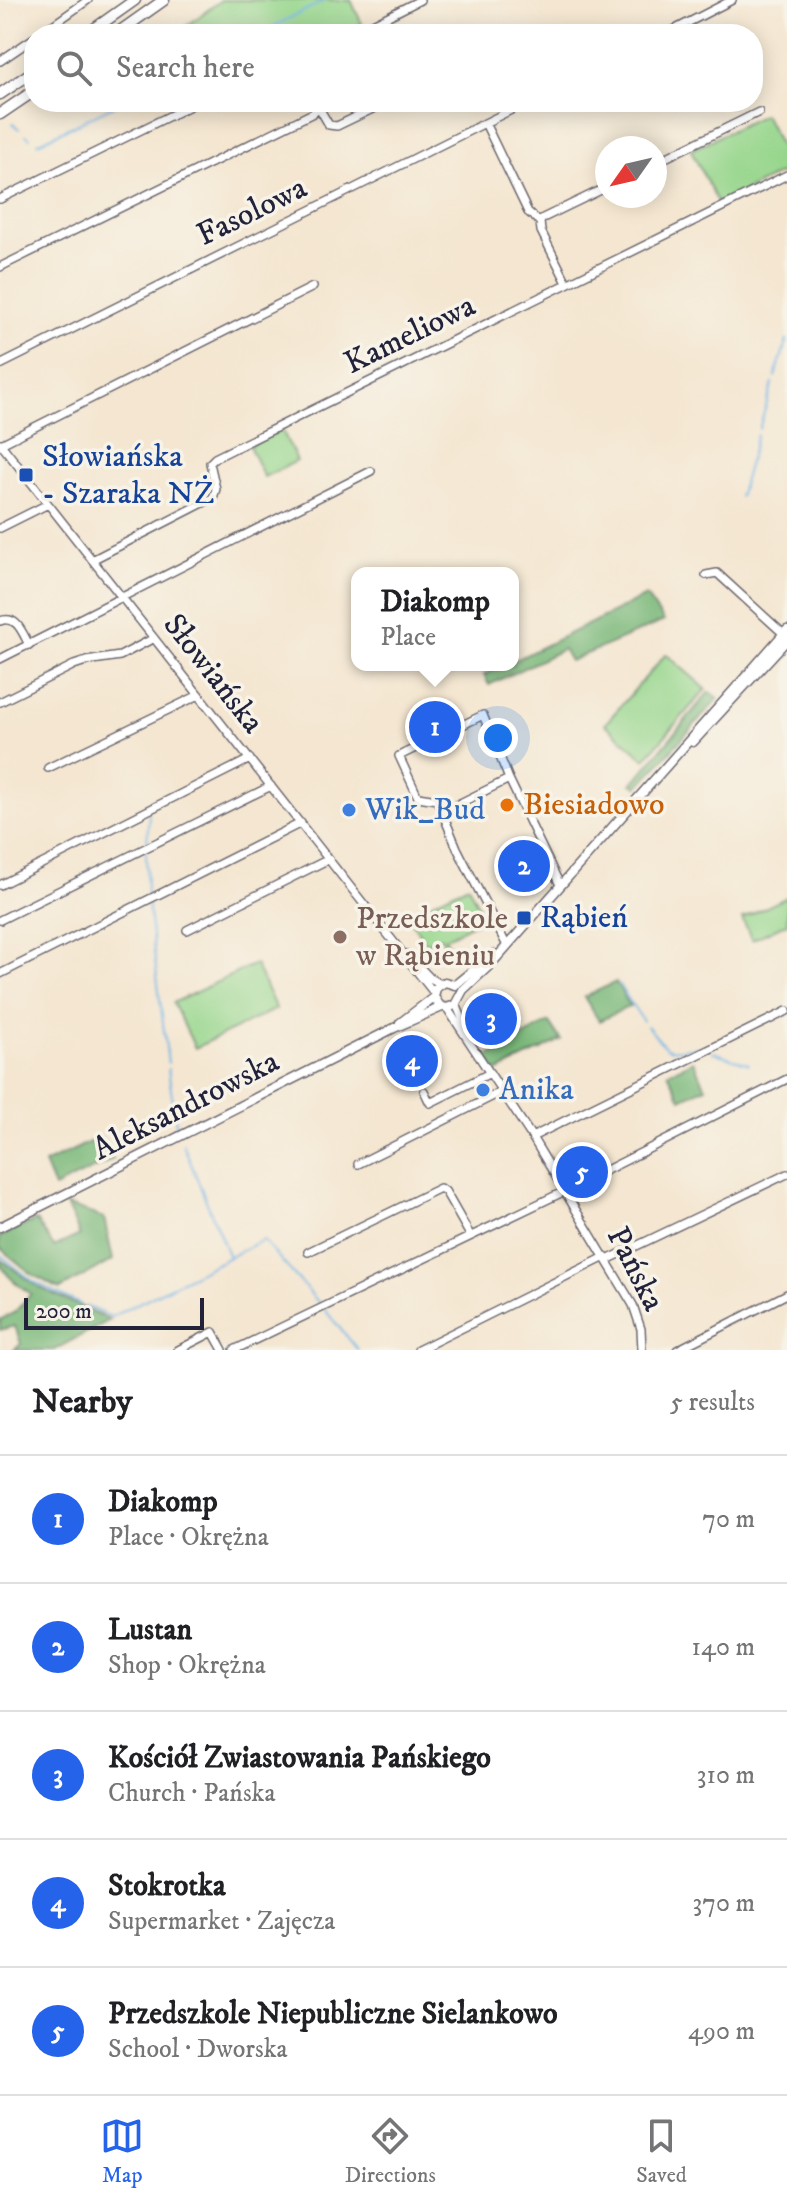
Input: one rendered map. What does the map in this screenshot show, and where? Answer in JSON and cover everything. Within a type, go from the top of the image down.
[{"type":"highway","points":[[101,24],[135,0]]},
{"type":"highway","points":[[130,24],[164,0]]},
{"type":"highway","points":[[0,94],[24,78]]},
{"type":"highway","points":[[0,114],[24,98]]},
{"type":"main road","points":[[434,995],[448,1007],[491,964],[786,635]]},
{"type":"main road","points":[[441,984],[455,985],[506,944]]},
{"type":"main road","name":"Aleksandrowska","points":[[394,1028],[434,995],[441,984]]},
{"type":"main road","points":[[455,985],[460,994]]},
{"type":"main road","name":"Aleksandrowska","points":[[0,1227],[394,1028],[448,1007]]},
{"type":"street","points":[[54,24],[88,0]]},
{"type":"street","points":[[373,24],[420,0]]},
{"type":"street","points":[[685,24],[732,0]]},
{"type":"street","points":[[0,61],[24,45]]},
{"type":"street","points":[[0,199],[178,112]]},
{"type":"street","points":[[0,267],[314,112]]},
{"type":"street","points":[[322,112],[329,125],[337,126],[366,112]]},
{"type":"street","name":"Fasolowa","points":[[0,365],[507,112]]},
{"type":"street","points":[[667,157],[759,112]]},
{"type":"street","points":[[485,123],[528,212],[540,222],[541,231],[567,283]]},
{"type":"street","name":"Kameliowa","points":[[92,560],[213,498],[216,489],[210,463],[215,458],[787,175]]},
{"type":"street","points":[[540,222],[595,193]]},
{"type":"street","points":[[0,443],[313,287]]},
{"type":"street","name":"Słowiańska","points":[[0,443],[434,995]]},
{"type":"street","points":[[0,659],[371,471]]},
{"type":"street","points":[[0,528],[48,504]]},
{"type":"street","points":[[706,575],[717,573],[786,635]]},
{"type":"street","points":[[0,621],[8,619],[16,623],[29,645]]},
{"type":"street","points":[[0,702],[81,662],[120,656],[154,638]]},
{"type":"street","points":[[48,768],[199,695]]},
{"type":"street","points":[[506,944],[457,848],[437,800],[418,797],[399,756],[483,715],[509,779],[560,885]]},
{"type":"street","points":[[0,885],[250,759]]},
{"type":"street","points":[[442,812],[509,779]]},
{"type":"street","points":[[0,920],[271,786]]},
{"type":"street","points":[[0,974],[301,823]]},
{"type":"street","points":[[187,930],[329,859]]},
{"type":"street","name":"Słowiańska","points":[[388,934],[430,978],[441,984]]},
{"type":"street","name":"Pańska","points":[[448,1007],[606,1259],[636,1313],[642,1350]]},
{"type":"street","points":[[532,1137],[787,1011]]},
{"type":"street","points":[[424,1091],[430,1103],[490,1073]]},
{"type":"street","points":[[234,1350],[565,1191],[787,1079]]},
{"type":"street","points":[[358,1164],[503,1091]]},
{"type":"street","points":[[418,1350],[787,1174]]},
{"type":"street","points":[[308,1252],[440,1188],[445,1191],[470,1235]]},
{"type":"street","points":[[677,1350],[787,1294]]},
{"type":"street","points":[[178,1350],[213,1332],[223,1350]]},
{"type":"green space","points":[[221,0],[351,0],[362,24],[189,24]]},
{"type":"green space","points":[[764,114],[787,160],[787,170],[718,204],[691,150]]},
{"type":"green space","points":[[282,430],[297,461],[264,477],[249,446]]},
{"type":"green space","points":[[646,596],[664,621],[570,661],[563,649],[519,670],[519,658]]},
{"type":"green space","points":[[666,654],[706,689],[645,759],[605,724]]},
{"type":"green space","points":[[492,671],[518,671],[489,685],[484,675]]},
{"type":"green space","points":[[709,692],[719,698],[638,787],[632,784]]},
{"type":"green space","points":[[468,885],[484,918],[445,938],[455,958],[452,959],[441,937],[426,943],[406,915]]},
{"type":"green space","points":[[787,897],[787,923],[752,940],[742,919]]},
{"type":"green space","points":[[255,964],[276,1009],[195,1048],[173,1003]]},
{"type":"green space","points":[[616,982],[630,1006],[599,1021],[584,997]]},
{"type":"green space","points":[[549,1022],[561,1040],[497,1072],[487,1057]]},
{"type":"green space","points":[[693,1061],[706,1087],[681,1099],[668,1073]]},
{"type":"green space","points":[[100,1137],[113,1159],[54,1188],[44,1164]]},
{"type":"green space","points":[[66,1205],[104,1218],[113,1260],[60,1289],[33,1275],[0,1248],[0,1237],[36,1220],[54,1247],[80,1235]]},
{"type":"green space","points":[[0,1259],[40,1288],[110,1320],[54,1350],[14,1350],[21,1344],[15,1326],[0,1330],[0,1320],[15,1312],[31,1294],[7,1274]]},
{"type":"waterway","points":[[278,24],[326,0]]},
{"type":"waterway","points":[[38,143],[101,112]]},
{"type":"waterway","points":[[13,123],[19,129]]},
{"type":"waterway","points":[[26,135],[30,138]]},
{"type":"waterway","points":[[775,377],[787,340]]},
{"type":"waterway","points":[[759,429],[773,383]]},
{"type":"waterway","points":[[739,497],[757,435]]},
{"type":"waterway","points":[[147,843],[149,813]]},
{"type":"waterway","points":[[146,852],[147,895]]},
{"type":"waterway","points":[[148,904],[168,1063]]},
{"type":"waterway","points":[[619,985],[643,1021]]},
{"type":"waterway","points":[[647,1026],[666,1048],[703,1048]]},
{"type":"waterway","points":[[713,1052],[749,1064]]},
{"type":"waterway","points":[[168,1069],[177,1130]]},
{"type":"waterway","points":[[183,1144],[229,1257]]},
{"type":"waterway","points":[[86,1306],[111,1317],[263,1240],[320,1304]]},
{"type":"waterway","points":[[0,1255],[34,1282],[80,1304]]},
{"type":"waterway","points":[[325,1310],[358,1350]]},
{"type":"place","name":"Słowiańska - Szaraka NŻ","points":[[26,475]]},
{"type":"place","name":"Diakomp","points":[[435,727]]},
{"type":"place","name":"Biesiadowo","points":[[507,805]]},
{"type":"place","name":"Wik_Bud","points":[[349,810]]},
{"type":"place","name":"Lustan","points":[[524,866]]},
{"type":"place","name":"Rąbień","points":[[524,918]]},
{"type":"place","name":"Przedszkole w Rąbieniu","points":[[340,937]]},
{"type":"place","name":"Kościół Zwiastowania Pańskiego","points":[[491,1019]]},
{"type":"place","name":"Stokrotka","points":[[412,1061]]},
{"type":"place","name":"Anika","points":[[483,1090]]},
{"type":"place","name":"Przedszkole Niepubliczne Sielankowo","points":[[582,1172]]}]
